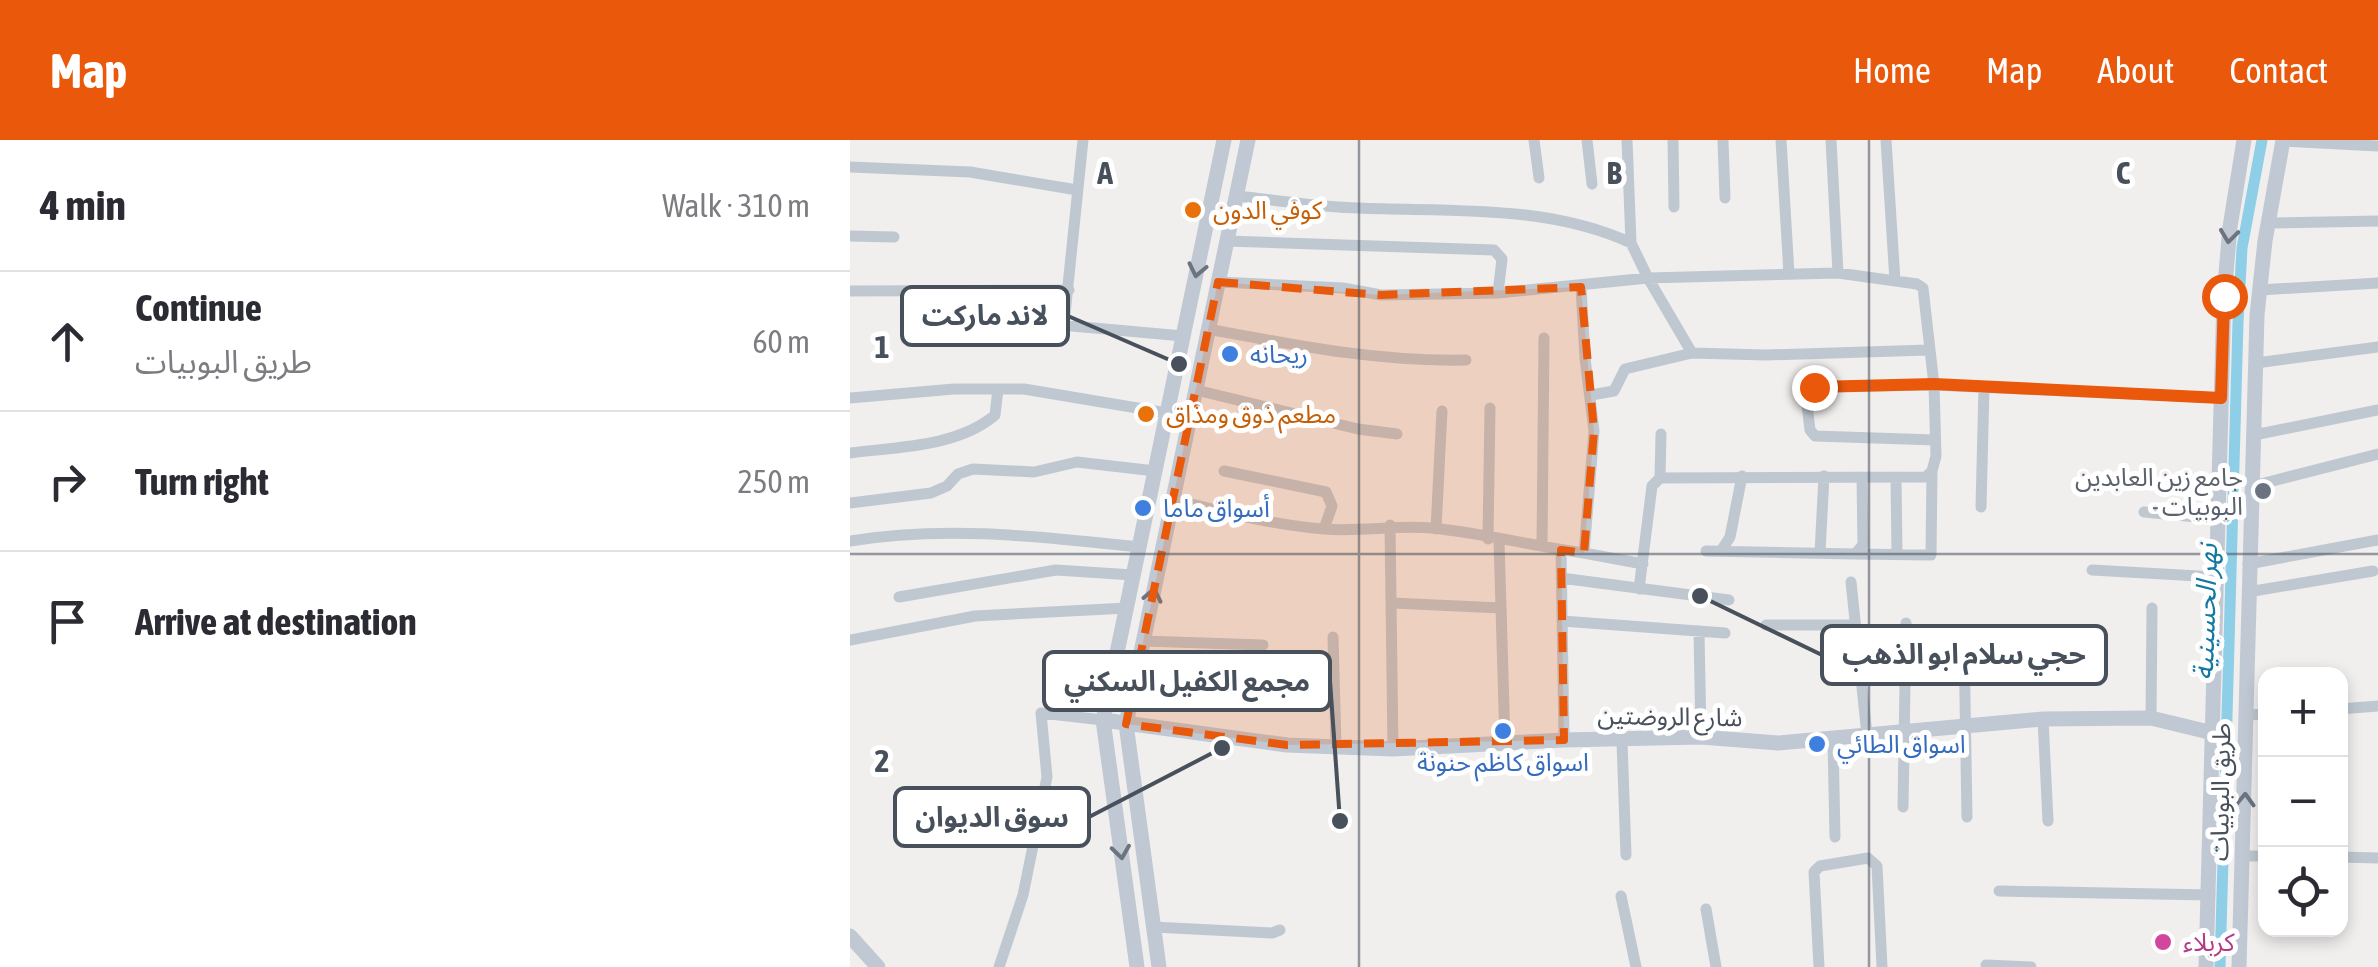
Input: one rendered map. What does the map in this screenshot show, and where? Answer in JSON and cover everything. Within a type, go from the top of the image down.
[{"type":"main road","points":[[1137,967],[1103,720],[1224,140]]},
{"type":"main road","points":[[1159,967],[1126,724],[1248,140]]},
{"type":"main road","name":"طريق البوبيات","points":[[2206,967],[2227,250],[2244,140]]},
{"type":"main road","name":"طريق البوبيات","points":[[2238,967],[2259,290],[2283,140]]},
{"type":"main road","name":"شارع الروضتين","points":[[1103,720],[1287,745],[1393,749],[1701,738],[1778,744],[2042,718],[2151,718],[2213,733]]},
{"type":"main road","points":[[850,936],[878,967]]},
{"type":"street","points":[[1064,324],[1082,140]]},
{"type":"street","points":[[1534,140],[1538,178]]},
{"type":"street","points":[[1587,140],[1592,184]]},
{"type":"street","points":[[1627,140],[1632,243],[1692,353]]},
{"type":"street","points":[[1673,140],[1674,206]]},
{"type":"street","points":[[1723,140],[1726,198]]},
{"type":"street","points":[[1781,140],[1789,274]]},
{"type":"street","points":[[1831,140],[1838,273]]},
{"type":"street","points":[[1886,140],[1896,281]]},
{"type":"street","points":[[2283,140],[2378,146]]},
{"type":"street","points":[[850,167],[970,172],[1077,190]]},
{"type":"street","points":[[1236,196],[1354,208],[1472,210],[1555,220],[1632,243]]},
{"type":"street","points":[[2268,223],[2378,221]]},
{"type":"street","points":[[850,236],[894,236]]},
{"type":"street","points":[[1227,242],[1494,250],[1502,259],[1498,293]]},
{"type":"street","points":[[1218,282],[1344,288],[1381,295],[1498,293],[1648,278],[1838,273],[1923,288],[1931,343],[1928,350],[1936,440],[1931,555],[1706,551]]},
{"type":"street","points":[[2259,290],[2378,282]]},
{"type":"street","points":[[1580,286],[1594,431],[1584,553]]},
{"type":"street","points":[[850,292],[1069,290]]},
{"type":"street","points":[[1005,320],[1184,336]]},
{"type":"street","points":[[1208,329],[1327,352],[1418,361],[1466,360]]},
{"type":"street","points":[[1542,546],[1544,338]]},
{"type":"street","points":[[2256,363],[2378,347]]},
{"type":"street","points":[[1591,396],[1614,391],[1625,369],[1692,353],[1928,350]]},
{"type":"street","points":[[1936,440],[1815,436],[1810,430],[1806,397],[1814,387],[1934,384],[2221,398]]},
{"type":"street","points":[[1981,507],[1984,387]]},
{"type":"street","points":[[850,398],[954,389],[1024,388],[1167,413]]},
{"type":"street","points":[[850,453],[937,442],[973,428],[995,415],[998,389]]},
{"type":"street","points":[[1196,390],[1358,429],[1397,434]]},
{"type":"street","points":[[1490,408],[1504,743]]},
{"type":"street","points":[[2254,435],[2378,410]]},
{"type":"street","points":[[1436,529],[1442,411]]},
{"type":"street","points":[[1660,478],[1661,434]]},
{"type":"street","points":[[2253,486],[2378,454]]},
{"type":"street","points":[[850,504],[930,494],[947,486],[958,474],[974,469],[1034,472],[1077,462],[1155,471]]},
{"type":"street","points":[[1224,471],[1326,492],[1332,506],[1324,529]]},
{"type":"street","points":[[1640,589],[1652,486],[1660,478],[1926,477],[1932,471]]},
{"type":"street","points":[[1721,552],[1730,537],[1742,476]]},
{"type":"street","points":[[1820,553],[1824,476]]},
{"type":"street","points":[[1854,554],[1863,545],[1862,476]]},
{"type":"street","points":[[1896,477],[1897,554]]},
{"type":"street","points":[[1173,498],[1228,514],[1324,529],[1436,529],[1643,564]]},
{"type":"street","points":[[2144,512],[2218,518]]},
{"type":"street","points":[[1390,526],[1393,749]]},
{"type":"street","points":[[850,541],[904,532],[972,533],[1140,546]]},
{"type":"street","points":[[2248,564],[2378,540]]},
{"type":"street","points":[[1561,550],[1564,740]]},
{"type":"street","points":[[899,596],[1056,570],[1134,575]]},
{"type":"street","points":[[2092,570],[2216,577]]},
{"type":"street","points":[[2248,592],[2374,571]]},
{"type":"street","points":[[1562,578],[1729,600]]},
{"type":"street","points":[[1850,582],[1867,735]]},
{"type":"street","points":[[1392,603],[1500,608]]},
{"type":"street","points":[[850,640],[975,616],[1127,608]]},
{"type":"street","points":[[2151,718],[2152,608]]},
{"type":"street","points":[[1562,621],[1725,633]]},
{"type":"street","points":[[1903,807],[1906,622]]},
{"type":"street","points":[[1766,625],[1855,626]]},
{"type":"street","points":[[1698,631],[1701,738]]},
{"type":"street","points":[[1333,637],[1336,746]]},
{"type":"street","points":[[1964,639],[1967,817]]},
{"type":"street","points":[[1143,641],[1262,646]]},
{"type":"street","points":[[2348,708],[2378,706]]},
{"type":"street","points":[[999,967],[1024,895],[1046,777],[1041,712],[1103,720]]},
{"type":"street","points":[[2247,715],[2258,714]]},
{"type":"street","points":[[2042,718],[2048,821]]},
{"type":"street","points":[[1832,740],[1835,836]]},
{"type":"street","points":[[1622,741],[1626,855]]},
{"type":"street","points":[[2244,856],[2258,856]]},
{"type":"street","points":[[2348,857],[2378,858]]},
{"type":"street","points":[[1819,967],[1814,872],[1820,866],[1868,858],[1877,866],[1882,967]]},
{"type":"street","points":[[1999,891],[2210,895]]},
{"type":"street","points":[[1620,896],[1636,967]]},
{"type":"street","points":[[1706,909],[1716,967]]},
{"type":"street","points":[[1152,927],[1272,933],[1280,930]]},
{"type":"street","points":[[1986,965],[2031,967]]},
{"type":"highlighted area","points":[[1218,282],[1381,295],[1581,287],[1594,431],[1584,553],[1561,550],[1564,740],[1287,745],[1126,724]]},
{"type":"waterway","name":"نهر الحسينية","points":[[2220,967],[2238,322],[2242,248],[2262,140]]},
{"type":"place","name":"كوفي الدون","points":[[1193,210]]},
{"type":"place","name":"ريحانه","points":[[1230,354]]},
{"type":"place","name":"لاند ماركت","points":[[1179,364]]},
{"type":"place","name":"مطعم ذوق ومذاق","points":[[1146,414]]},
{"type":"place","name":"جامع زين العابدين - البوبيات","points":[[2263,491]]},
{"type":"place","name":"أسواق ماما","points":[[1143,508]]},
{"type":"place","name":"حجي سلام ابو الذهب","points":[[1700,596]]},
{"type":"place","name":"اسواق كاظم حنونة","points":[[1503,731]]},
{"type":"place","name":"اسواق الطائي","points":[[1817,744]]},
{"type":"place","name":"سوق الديوان","points":[[1222,748]]},
{"type":"place","name":"مجمع الكفيل السكني","points":[[1340,821]]},
{"type":"place","name":"كربلاء","points":[[2163,942]]},
{"type":"route","points":[[1814,387],[1934,384],[2221,398],[2224,296]]}]
